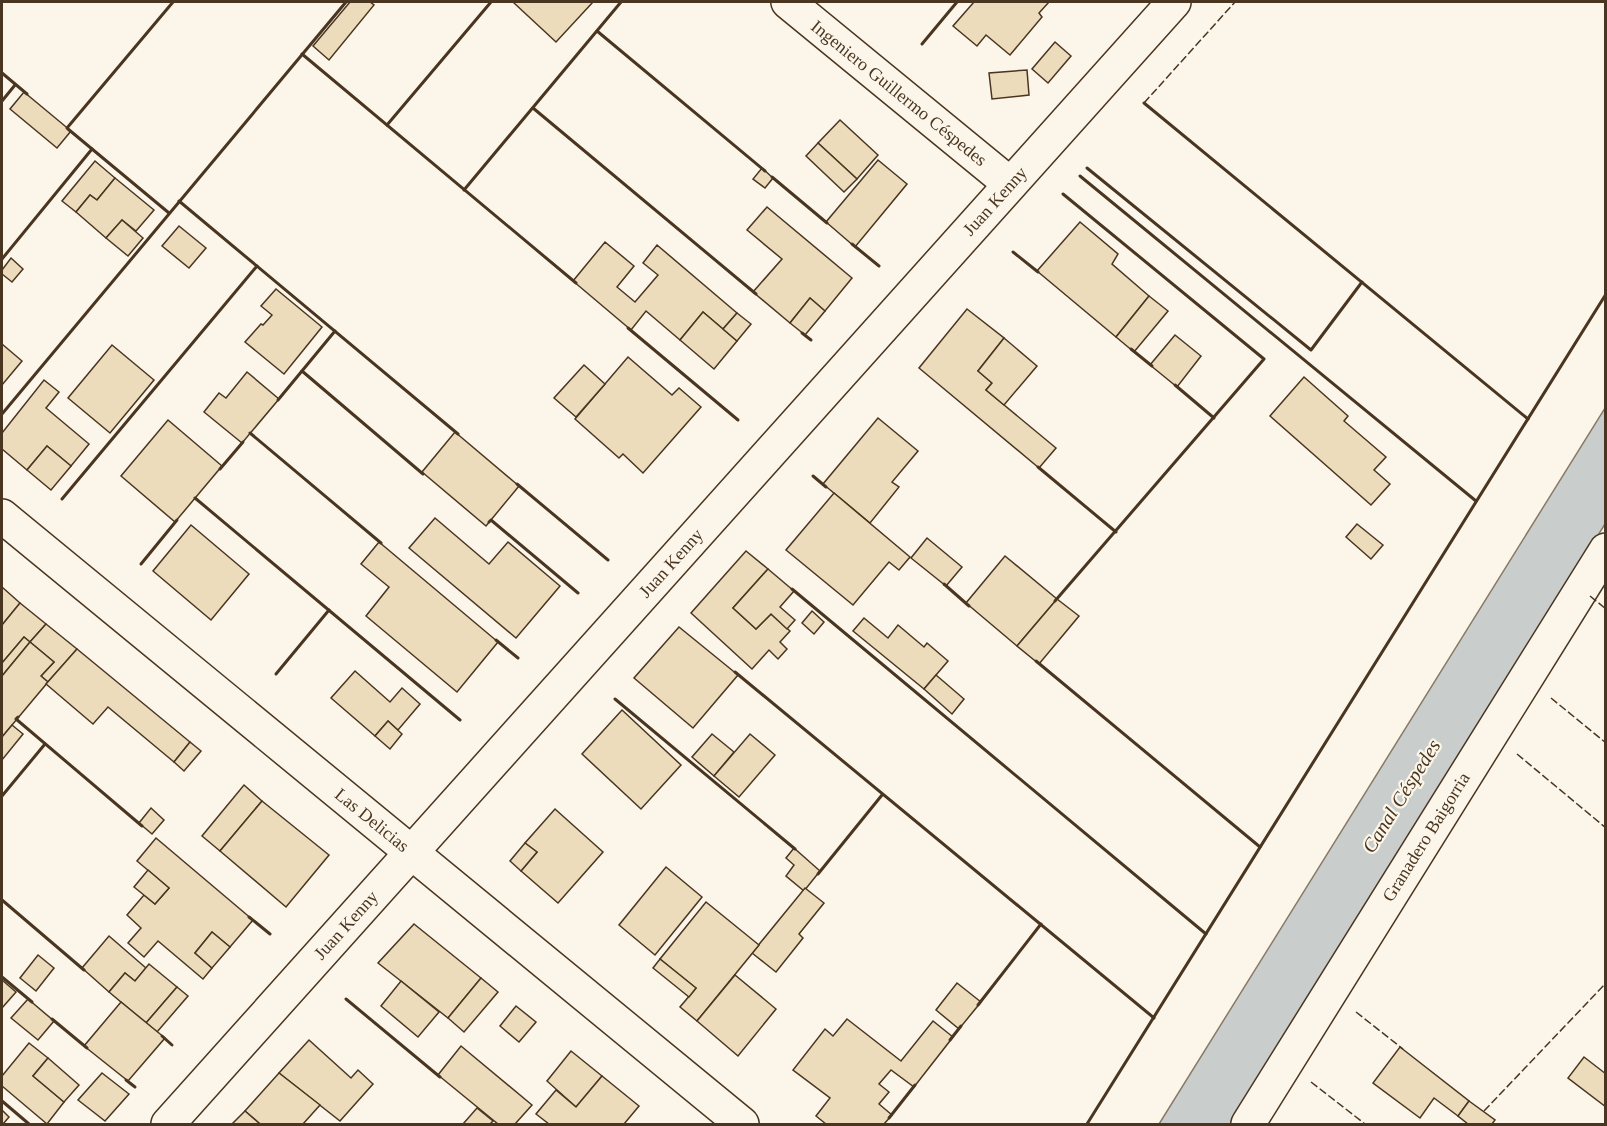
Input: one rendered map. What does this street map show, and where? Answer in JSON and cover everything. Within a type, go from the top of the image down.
[{"type":"street","name":"Ingeniero Guillermo Céspedes","points":[[788,2],[1010,184]]},
{"type":"street","name":"Juan Kenny","points":[[168,1125],[1174,2]]},
{"type":"street","name":"Las Delicias","points":[[2,516],[742,1125]]},
{"type":"street","name":"Granadero Baigorria","points":[[1248,1125],[1605,550]]},
{"type":"water","name":"Canal Céspedes","points":[[1605,408],[1605,524],[1233,1124],[1159,1124]]},
{"type":"building","points":[[350,2],[370,2],[374,5],[329,60],[313,46]]},
{"type":"building","points":[[593,2],[556,42],[514,3]]},
{"type":"building","points":[[974,2],[1049,2],[1039,13],[1042,17],[1010,55],[986,35],[977,46],[953,26]]},
{"type":"building","points":[[1055,42],[1071,56],[1048,83],[1032,69]]},
{"type":"building","points":[[1027,70],[1029,95],[992,99],[989,73]]},
{"type":"building","points":[[24,92],[71,131],[57,148],[10,109]]},
{"type":"building","points":[[840,120],[878,155],[857,179],[818,143]]},
{"type":"building","points":[[818,143],[857,179],[844,192],[806,156]]},
{"type":"building","points":[[878,160],[907,184],[855,247],[826,222]]},
{"type":"building","points":[[95,161],[115,178],[97,200],[90,195],[76,212],[62,201]]},
{"type":"building","points":[[762,168],[773,178],[765,188],[753,179]]},
{"type":"building","points":[[115,178],[154,210],[136,231],[122,220],[106,238],[76,212],[90,195],[97,200]]},
{"type":"building","points":[[767,207],[852,278],[825,311],[810,298],[790,323],[753,292],[782,259],[747,230]]},
{"type":"building","points":[[122,220],[143,238],[128,256],[106,238]]},
{"type":"building","points":[[1080,222],[1118,254],[1112,264],[1149,296],[1116,337],[1037,271]]},
{"type":"building","points":[[179,226],[206,248],[189,268],[162,246]]},
{"type":"building","points":[[605,242],[634,266],[617,287],[635,302],[658,275],[643,263],[657,245],[737,313],[723,329],[703,312],[680,340],[646,311],[631,330],[573,281]]},
{"type":"building","points":[[11,258],[23,269],[12,282],[2,274],[2,270]]},
{"type":"building","points":[[276,289],[322,327],[284,374],[245,342],[272,315],[261,306]]},
{"type":"building","points":[[1149,296],[1168,311],[1134,352],[1116,337]]},
{"type":"building","points":[[810,298],[825,311],[805,335],[790,323]]},
{"type":"building","points":[[967,309],[1004,338],[978,371],[992,383],[986,390],[1056,448],[1039,468],[919,368]]},
{"type":"building","points":[[703,312],[737,341],[714,369],[680,340]]},
{"type":"building","points":[[737,313],[751,324],[737,341],[723,329]]},
{"type":"building","points":[[1175,335],[1201,356],[1177,387],[1150,365]]},
{"type":"building","points":[[1004,338],[1037,366],[1004,405],[986,390],[992,383],[978,371]]},
{"type":"building","points":[[2,344],[22,361],[2,385]]},
{"type":"building","points":[[112,345],[154,380],[110,433],[68,398]]},
{"type":"building","points":[[628,357],[672,395],[679,388],[701,407],[643,473],[623,454],[619,458],[575,419]]},
{"type":"building","points":[[584,365],[605,384],[576,417],[554,398]]},
{"type":"building","points":[[247,372],[279,399],[242,443],[204,412],[219,393],[226,398]]},
{"type":"building","points":[[1304,377],[1348,416],[1344,421],[1386,457],[1374,470],[1390,484],[1371,505],[1270,416]]},
{"type":"building","points":[[44,380],[59,392],[46,408],[89,444],[71,466],[47,446],[27,470],[2,449],[2,433]]},
{"type":"building","points":[[878,418],[918,451],[892,482],[899,487],[870,523],[823,484]]},
{"type":"building","points":[[168,420],[222,466],[175,522],[121,476]]},
{"type":"building","points":[[455,432],[519,486],[486,526],[422,472]]},
{"type":"building","points":[[47,446],[71,466],[51,490],[27,470]]},
{"type":"building","points":[[834,493],[910,557],[899,570],[889,562],[853,605],[786,550]]},
{"type":"building","points":[[435,518],[489,564],[508,542],[560,586],[516,638],[409,548]]},
{"type":"building","points":[[1357,524],[1383,545],[1371,559],[1346,537]]},
{"type":"building","points":[[191,525],[249,574],[211,620],[153,571]]},
{"type":"building","points":[[927,538],[962,567],[946,586],[911,558]]},
{"type":"building","points":[[379,542],[498,642],[457,692],[366,616],[389,587],[361,564]]},
{"type":"building","points":[[746,551],[768,569],[733,608],[756,629],[771,614],[790,631],[780,642],[787,649],[778,659],[769,650],[752,669],[691,613]]},
{"type":"building","points":[[1005,556],[1057,599],[1017,646],[966,603]]},
{"type":"building","points":[[768,569],[794,591],[780,607],[795,620],[787,629],[771,614],[756,629],[733,608]]},
{"type":"building","points":[[2,587],[20,603],[2,625]]},
{"type":"building","points":[[1057,599],[1079,616],[1039,664],[1017,646]]},
{"type":"building","points":[[20,603],[46,624],[30,642],[24,637],[2,663],[2,625]]},
{"type":"building","points":[[812,611],[824,622],[814,634],[802,623]]},
{"type":"building","points":[[864,618],[888,638],[898,625],[924,647],[927,643],[948,661],[924,689],[853,631]]},
{"type":"building","points":[[46,624],[77,649],[48,682],[41,676],[54,662],[30,642]]},
{"type":"building","points":[[679,627],[738,675],[693,728],[634,678]]},
{"type":"building","points":[[24,637],[30,642],[2,676],[2,663]]},
{"type":"building","points":[[30,642],[54,662],[41,676],[48,682],[2,737],[2,676]]},
{"type":"building","points":[[77,649],[190,742],[174,762],[108,707],[93,724],[46,684]]},
{"type":"building","points":[[355,671],[390,702],[402,688],[420,704],[398,730],[388,721],[375,736],[331,698]]},
{"type":"building","points":[[936,675],[964,699],[952,714],[924,689]]},
{"type":"building","points":[[622,710],[681,765],[641,809],[582,754]]},
{"type":"building","points":[[388,721],[402,734],[390,749],[375,736]]},
{"type":"building","points":[[12,725],[23,734],[2,760],[2,737]]},
{"type":"building","points":[[712,734],[734,752],[714,776],[692,757]]},
{"type":"building","points":[[750,734],[775,755],[739,797],[714,776]]},
{"type":"building","points":[[190,742],[201,751],[184,771],[174,762]]},
{"type":"building","points":[[244,785],[262,801],[220,851],[202,836]]},
{"type":"building","points":[[262,801],[329,855],[286,907],[220,851]]},
{"type":"building","points":[[151,808],[164,820],[152,834],[139,823]]},
{"type":"building","points":[[555,809],[603,852],[558,903],[521,871],[537,852],[525,843]]},
{"type":"building","points":[[156,838],[253,920],[230,947],[212,932],[195,953],[212,968],[203,979],[158,941],[144,957],[128,943],[141,928],[127,915],[144,895],[155,904],[169,888],[137,861]]},
{"type":"building","points":[[525,843],[537,852],[521,871],[510,861]]},
{"type":"building","points":[[794,848],[820,871],[804,891],[786,876],[794,865],[786,858]]},
{"type":"building","points":[[666,867],[702,897],[655,955],[619,925]]},
{"type":"building","points":[[148,870],[169,888],[155,904],[134,887]]},
{"type":"building","points":[[805,888],[824,903],[799,934],[803,938],[776,972],[752,953]]},
{"type":"building","points":[[706,902],[759,945],[697,1021],[680,1007],[696,988],[660,959]]},
{"type":"building","points":[[414,924],[481,978],[448,1018],[378,963]]},
{"type":"building","points":[[212,932],[230,947],[212,968],[195,953]]},
{"type":"building","points":[[109,936],[146,968],[135,981],[125,973],[109,992],[82,968]]},
{"type":"building","points":[[38,955],[54,968],[36,991],[20,978]]},
{"type":"building","points":[[660,959],[696,988],[689,997],[653,968]]},
{"type":"building","points":[[149,964],[177,987],[146,1023],[109,992],[125,973],[135,981]]},
{"type":"building","points":[[735,975],[776,1009],[738,1056],[697,1021]]},
{"type":"building","points":[[481,978],[498,992],[464,1032],[448,1018]]},
{"type":"building","points":[[2,980],[16,992],[2,1008]]},
{"type":"building","points":[[401,981],[439,1012],[418,1037],[381,1006]]},
{"type":"building","points":[[957,983],[981,1002],[959,1029],[936,1010]]},
{"type":"building","points":[[177,987],[188,996],[157,1032],[146,1023]]},
{"type":"building","points":[[28,999],[54,1021],[38,1040],[11,1018]]},
{"type":"building","points":[[121,1002],[165,1038],[128,1081],[84,1046]]},
{"type":"building","points":[[516,1006],[536,1022],[519,1042],[500,1026]]},
{"type":"building","points":[[847,1019],[901,1061],[933,1021],[953,1037],[914,1087],[891,1070],[879,1084],[889,1092],[879,1104],[892,1115],[884,1124],[826,1124],[816,1116],[830,1098],[793,1070],[825,1029],[833,1036]]},
{"type":"building","points":[[309,1040],[351,1078],[358,1070],[373,1084],[340,1121],[279,1073]]},
{"type":"building","points":[[29,1043],[48,1058],[33,1076],[64,1102],[47,1124],[2,1086],[2,1076]]},
{"type":"building","points":[[461,1046],[532,1105],[515,1124],[498,1124],[438,1075]]},
{"type":"building","points":[[1400,1047],[1469,1101],[1458,1116],[1434,1098],[1420,1118],[1373,1083]]},
{"type":"building","points":[[571,1051],[602,1076],[576,1107],[547,1081]]},
{"type":"building","points":[[1584,1057],[1606,1074],[1606,1107],[1568,1078]]},
{"type":"building","points":[[48,1058],[79,1085],[64,1102],[33,1076]]},
{"type":"building","points":[[102,1073],[129,1094],[105,1121],[78,1100]]},
{"type":"building","points":[[279,1073],[320,1105],[303,1124],[260,1124],[245,1111]]},
{"type":"building","points":[[602,1076],[639,1106],[624,1124],[549,1124],[536,1114],[556,1090],[576,1107]]},
{"type":"building","points":[[1469,1101],[1495,1120],[1492,1124],[1468,1124],[1458,1116]]},
{"type":"building","points":[[477,1108],[493,1121],[490,1124],[463,1124]]},
{"type":"building","points":[[2,1110],[9,1117],[3,1124],[2,1124]]},
{"type":"building","points":[[245,1111],[260,1124],[232,1124]]},
{"type":"fence","points":[[1144,103],[1235,2]]},
{"type":"fence","points":[[1590,596],[1606,609]]},
{"type":"fence","points":[[1551,698],[1606,743]]},
{"type":"fence","points":[[1517,754],[1606,828]]},
{"type":"fence","points":[[1484,1111],[1606,983]]},
{"type":"fence","points":[[1356,1012],[1403,1049]]},
{"type":"fence","points":[[1311,1082],[1365,1124]]},
{"type":"wall","points":[[67,128],[173,2]]},
{"type":"wall","points":[[2,414],[346,2]]},
{"type":"wall","points":[[387,125],[491,2]]},
{"type":"wall","points":[[464,190],[621,2]]},
{"type":"wall","points":[[922,44],[957,2]]},
{"type":"wall","points":[[597,31],[765,171]]},
{"type":"wall","points":[[302,54],[576,283]]},
{"type":"wall","points":[[2,73],[27,94]]},
{"type":"wall","points":[[2,101],[15,85]]},
{"type":"wall","points":[[1144,103],[1528,419]]},
{"type":"wall","points":[[533,108],[756,294]]},
{"type":"wall","points":[[68,129],[169,213]]},
{"type":"wall","points":[[2,259],[92,149]]},
{"type":"wall","points":[[1087,168],[1311,350],[1362,282]]},
{"type":"wall","points":[[1080,176],[1476,501]]},
{"type":"wall","points":[[772,177],[827,223]]},
{"type":"wall","points":[[1055,601],[1264,359],[1063,194]]},
{"type":"wall","points":[[179,201],[458,434]]},
{"type":"wall","points":[[852,244],[879,266]]},
{"type":"wall","points":[[1013,252],[1038,272]]},
{"type":"wall","points":[[62,499],[257,266]]},
{"type":"wall","points":[[1087,1124],[1606,294]]},
{"type":"wall","points":[[628,328],[738,420]]},
{"type":"wall","points":[[278,400],[335,331]]},
{"type":"wall","points":[[802,333],[811,340]]},
{"type":"wall","points":[[1131,349],[1152,366]]},
{"type":"wall","points":[[302,371],[423,474]]},
{"type":"wall","points":[[1175,385],[1214,418]]},
{"type":"wall","points":[[250,433],[381,543]]},
{"type":"wall","points":[[220,469],[243,442]]},
{"type":"wall","points":[[1038,467],[1116,532]]},
{"type":"wall","points":[[813,476],[826,487]]},
{"type":"wall","points":[[517,484],[608,560]]},
{"type":"wall","points":[[195,498],[460,720]]},
{"type":"wall","points":[[141,564],[177,520]]},
{"type":"wall","points":[[489,522],[491,520],[578,593]]},
{"type":"wall","points":[[944,584],[969,606]]},
{"type":"wall","points":[[792,589],[1206,934]]},
{"type":"wall","points":[[276,674],[329,610]]},
{"type":"wall","points":[[496,640],[518,658]]},
{"type":"wall","points":[[1036,661],[1260,847]]},
{"type":"wall","points":[[735,672],[1154,1018]]},
{"type":"wall","points":[[615,699],[795,849]]},
{"type":"wall","points":[[18,717],[16,719],[142,826]]},
{"type":"wall","points":[[2,796],[45,744]]},
{"type":"wall","points":[[818,874],[882,795]]},
{"type":"wall","points":[[2,900],[84,970]]},
{"type":"wall","points":[[249,917],[270,934]]},
{"type":"wall","points":[[978,1005],[1041,924]]},
{"type":"wall","points":[[2,977],[32,1002]]},
{"type":"wall","points":[[346,999],[440,1077]]},
{"type":"wall","points":[[52,1019],[87,1048]]},
{"type":"wall","points":[[950,1040],[961,1026]]},
{"type":"wall","points":[[162,1036],[172,1045]]},
{"type":"wall","points":[[126,1080],[135,1087]]},
{"type":"wall","points":[[889,1118],[915,1085]]},
{"type":"wall","points":[[2,1101],[29,1124]]}]
